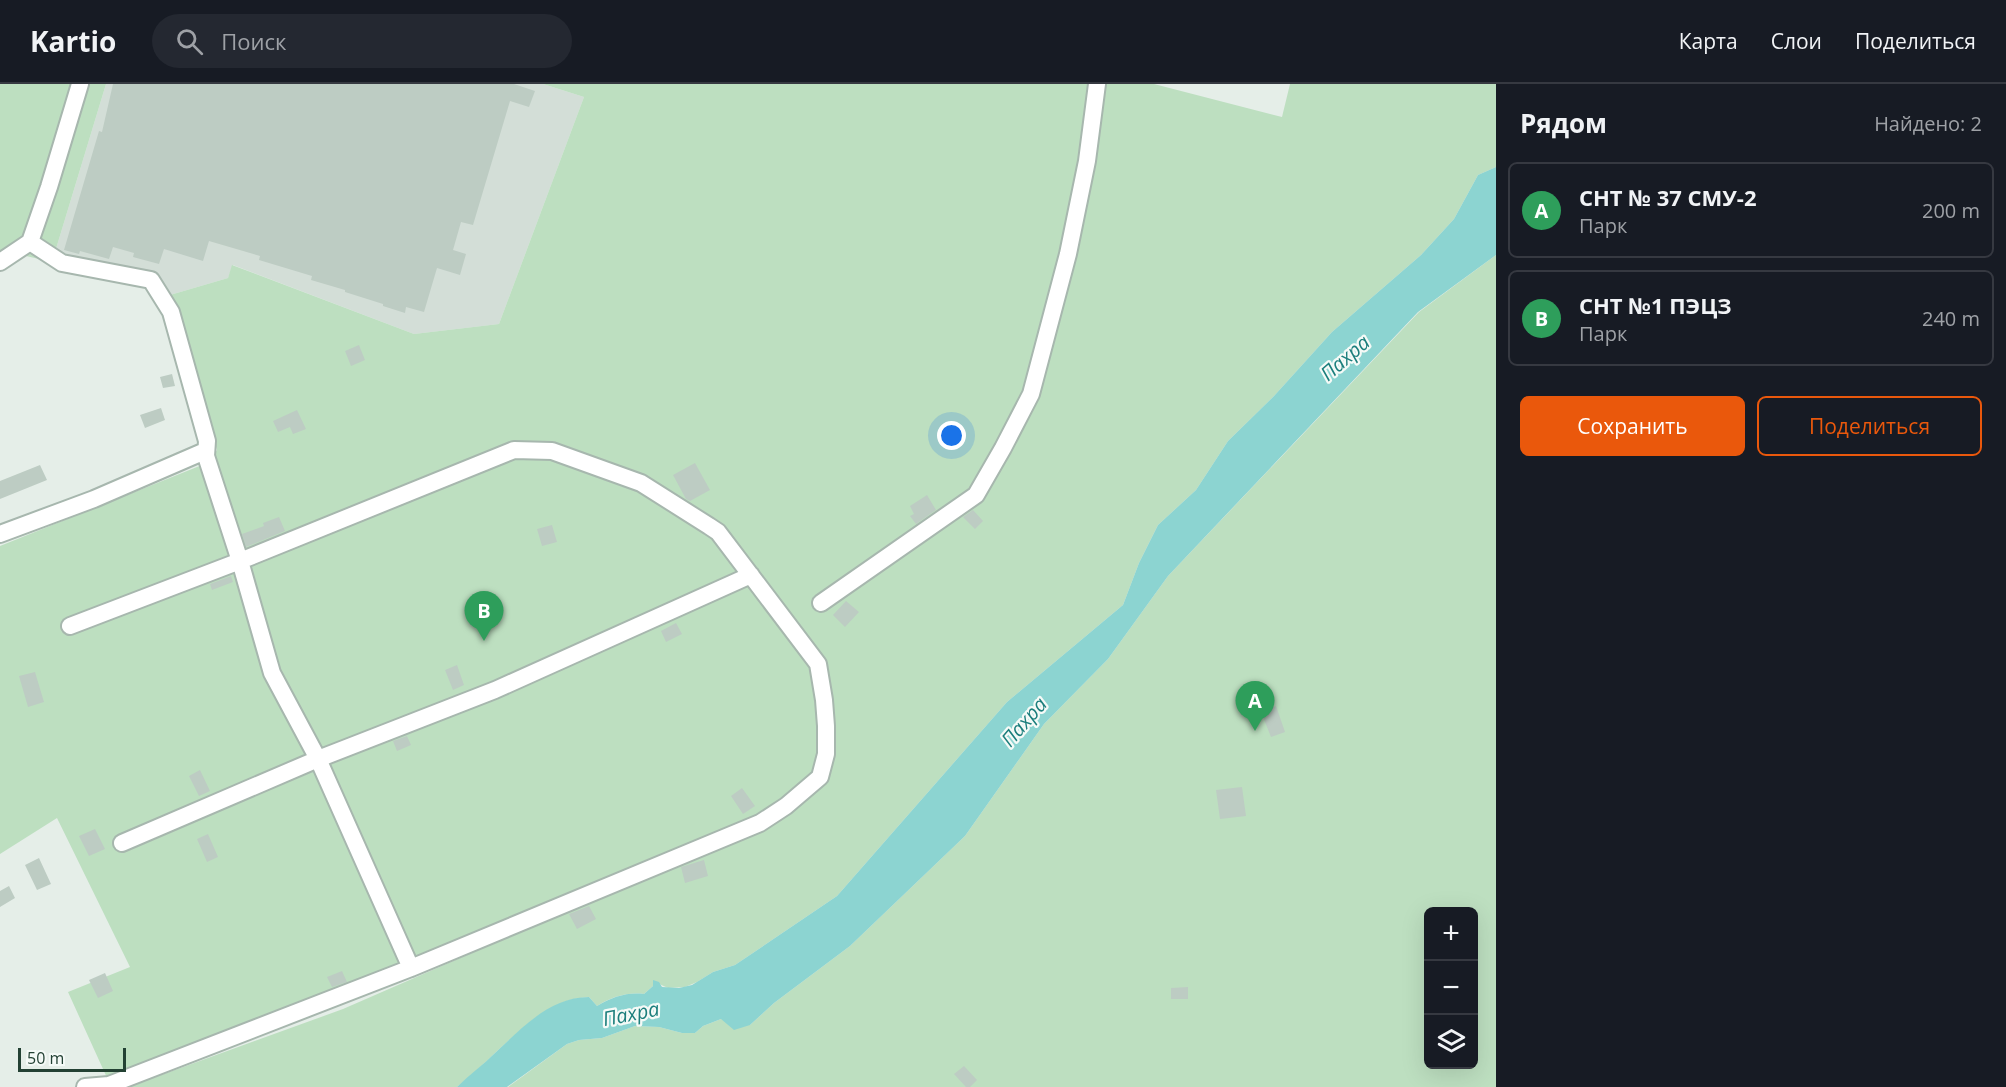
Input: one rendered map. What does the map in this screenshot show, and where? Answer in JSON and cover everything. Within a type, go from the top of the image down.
[{"type":"street","points":[[0,262],[30,242],[56,166],[80,84]]},
{"type":"street","points":[[821,603],[976,495],[1003,448],[1031,394],[1068,254],[1087,161],[1097,84]]},
{"type":"street","points":[[30,242],[62,263],[151,280],[171,312],[207,441],[205,451],[272,672],[318,759],[411,968]]},
{"type":"street","points":[[70,626],[240,561],[514,450],[552,452],[641,483],[718,532],[819,664],[826,726],[826,754],[820,777],[786,806],[760,823],[411,968],[109,1085],[85,1087]]},
{"type":"street","points":[[0,534],[94,499],[205,451]]},
{"type":"street","points":[[122,843],[318,759],[495,690],[751,575]]},
{"type":"shaded area","points":[[106,84],[543,84],[584,97],[499,324],[414,334],[233,265],[228,278],[170,295],[153,277],[52,262]]},
{"type":"green space","points":[[0,84],[106,84],[52,262],[0,250]]},
{"type":"green space","points":[[543,84],[1154,84],[1282,117],[1290,84],[1496,84],[1496,167],[1478,175],[1454,219],[1421,255],[1332,332],[1274,396],[1228,441],[1196,490],[1158,525],[1139,563],[1123,605],[1007,702],[837,896],[735,965],[713,972],[685,987],[668,988],[653,981],[653,986],[644,994],[619,996],[597,1006],[589,997],[561,1003],[526,1025],[457,1087],[119,1087],[131,1086],[343,1009],[543,922],[108,1080],[68,992],[130,967],[57,818],[0,854],[0,546],[207,463],[217,450],[170,295],[228,278],[232,265],[414,334],[499,324],[584,97]]},
{"type":"green space","points":[[1496,255],[1496,1087],[508,1087],[567,1044],[579,1040],[602,1038],[635,1026],[695,1033],[703,1026],[721,1019],[750,1025],[774,1003],[850,946],[965,836],[1044,724],[1108,659],[1168,576],[1419,312]]},
{"type":"water","name":"Пахра","points":[[1496,167],[1496,255],[1418,312],[1168,576],[1108,659],[1044,724],[965,836],[850,946],[774,1003],[750,1025],[734,1030],[721,1019],[703,1026],[695,1033],[635,1026],[602,1038],[579,1040],[567,1044],[507,1087],[457,1087],[526,1024],[549,1008],[575,998],[589,997],[597,1006],[620,996],[644,994],[653,986],[653,980],[659,982],[662,987],[679,988],[692,985],[713,972],[735,965],[837,896],[1007,702],[1123,605],[1139,563],[1158,525],[1196,490],[1228,441],[1274,396],[1332,332],[1421,255],[1454,219],[1478,175]]},
{"type":"building","points":[[113,84],[514,84],[535,91],[529,107],[510,101],[473,225],[461,222],[453,250],[466,254],[460,275],[437,268],[424,312],[406,307],[405,313],[345,292],[345,290],[311,280],[312,276],[259,260],[260,256],[209,241],[203,261],[164,249],[159,264],[133,257],[134,253],[113,247],[109,259],[80,251],[79,254],[64,250],[99,131],[102,132]]},
{"type":"building","points":[[359,345],[365,360],[351,366],[345,351]]},
{"type":"building","points":[[172,374],[175,386],[163,388],[160,377]]},
{"type":"building","points":[[161,408],[165,420],[145,428],[140,415]]},
{"type":"building","points":[[297,410],[306,429],[293,434],[290,427],[278,432],[273,421]]},
{"type":"building","points":[[695,463],[710,490],[690,501],[686,499],[673,475]]},
{"type":"building","points":[[40,465],[47,480],[0,499],[0,481]]},
{"type":"building","points":[[927,495],[936,510],[916,524],[910,516],[914,514],[910,506]]},
{"type":"building","points":[[973,510],[983,521],[975,529],[963,517]]},
{"type":"building","points":[[279,517],[285,531],[246,547],[242,534],[264,526],[263,523]]},
{"type":"building","points":[[552,525],[557,542],[542,546],[537,529]]},
{"type":"building","points":[[231,576],[233,582],[212,590],[210,584]]},
{"type":"building","points":[[846,601],[859,612],[845,627],[833,615]]},
{"type":"building","points":[[676,623],[682,634],[666,642],[661,631]]},
{"type":"building","points":[[457,665],[464,685],[453,690],[445,670]]},
{"type":"building","points":[[35,672],[44,702],[28,707],[19,676]]},
{"type":"building","points":[[1276,706],[1285,732],[1271,737],[1261,712]]},
{"type":"building","points":[[407,736],[411,745],[397,751],[393,741]]},
{"type":"building","points":[[200,770],[210,791],[199,796],[189,776]]},
{"type":"building","points":[[1242,787],[1246,816],[1220,819],[1216,790]]},
{"type":"building","points":[[742,788],[755,806],[743,814],[731,796]]},
{"type":"building","points":[[95,829],[105,849],[89,856],[79,836]]},
{"type":"building","points":[[208,834],[218,857],[207,862],[197,839]]},
{"type":"building","points":[[39,858],[51,884],[37,890],[25,865]]},
{"type":"building","points":[[704,860],[708,876],[685,883],[681,867]]},
{"type":"building","points":[[9,886],[15,898],[0,907],[0,891]]},
{"type":"building","points":[[589,906],[596,919],[577,929],[569,914]]},
{"type":"building","points":[[342,971],[347,982],[332,987],[327,977]]},
{"type":"building","points":[[105,973],[113,991],[98,998],[89,980]]},
{"type":"building","points":[[1188,987],[1188,999],[1171,999],[1171,988]]},
{"type":"building","points":[[964,1066],[977,1080],[970,1087],[966,1087],[954,1074]]},
{"type":"place","name":"СНТ №1 ПЭЦЗ","points":[[484,641]]},
{"type":"place","name":"СНТ № 37 СМУ-2","points":[[1255,731]]}]
